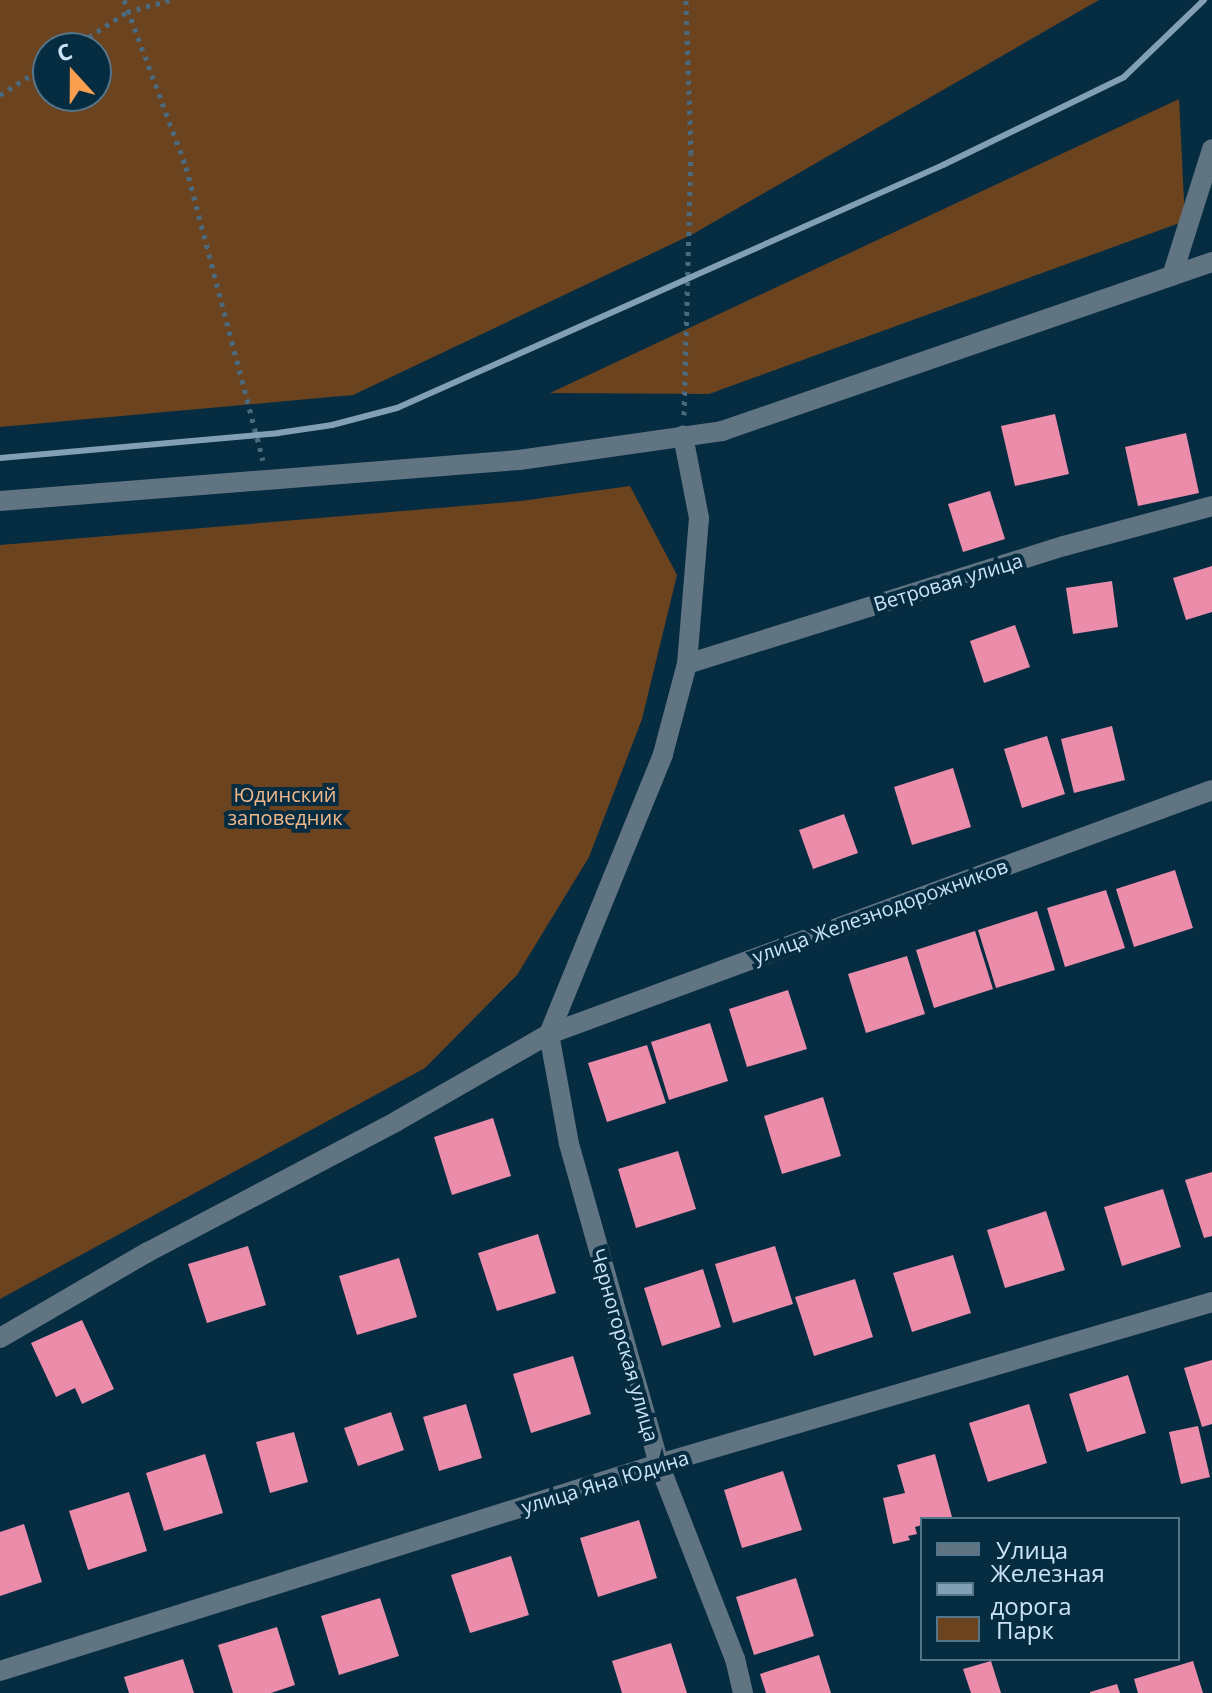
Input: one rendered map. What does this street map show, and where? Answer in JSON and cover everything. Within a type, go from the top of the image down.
[{"type":"street","points":[[1172,276],[1212,149]]},
{"type":"street","points":[[0,501],[519,460],[722,431],[1212,262]]},
{"type":"street","points":[[549,1034],[663,754],[687,664],[699,518],[683,436]]},
{"type":"street","name":"Ветровая улица","points":[[687,664],[1064,546],[1212,506]]},
{"type":"street","name":"улица Железнодорожников","points":[[0,1338],[148,1252],[397,1121],[549,1034],[1212,790]]},
{"type":"street","name":"Черногорская улица","points":[[549,1034],[569,1144],[659,1464],[735,1659],[743,1693]]},
{"type":"street","name":"улица Яна Юдина","points":[[0,1671],[659,1464],[1212,1302]]},
{"type":"path","points":[[124,0],[186,167],[269,480]]},
{"type":"path","points":[[96,32],[127,12],[170,0]]},
{"type":"path","points":[[683,436],[691,154],[686,0]]},
{"type":"path","points":[[0,95],[32,74]]},
{"type":"green space","points":[[0,0],[1099,0],[693,234],[353,395],[0,427]]},
{"type":"green space","points":[[1179,99],[1185,221],[709,394],[550,393]]},
{"type":"green space","name":"Юдинский заповедник","points":[[630,486],[677,575],[642,719],[589,857],[517,975],[425,1068],[0,1299],[0,545],[521,501]]},
{"type":"building","points":[[1055,414],[1069,474],[1015,486],[1001,426]]},
{"type":"building","points":[[1186,433],[1199,493],[1138,506],[1125,447]]},
{"type":"building","points":[[990,491],[1005,539],[963,552],[948,504]]},
{"type":"building","points":[[1212,566],[1212,612],[1186,620],[1173,578]]},
{"type":"building","points":[[1112,581],[1118,627],[1073,634],[1066,588]]},
{"type":"building","points":[[1015,625],[1030,667],[984,683],[970,641]]},
{"type":"building","points":[[1112,726],[1125,780],[1074,793],[1061,739]]},
{"type":"building","points":[[1047,736],[1065,794],[1022,808],[1004,749]]},
{"type":"building","points":[[953,768],[971,827],[912,845],[894,787]]},
{"type":"building","points":[[844,814],[858,853],[813,869],[799,830]]},
{"type":"building","points":[[1175,870],[1193,928],[1134,947],[1116,889]]},
{"type":"building","points":[[1106,890],[1125,948],[1065,967],[1047,908]]},
{"type":"building","points":[[1037,911],[1055,970],[996,988],[978,930]]},
{"type":"building","points":[[975,931],[993,989],[934,1008],[916,950]]},
{"type":"building","points":[[907,956],[925,1014],[866,1033],[848,974]]},
{"type":"building","points":[[788,990],[807,1049],[747,1067],[729,1009]]},
{"type":"building","points":[[710,1023],[728,1081],[669,1100],[651,1042]]},
{"type":"building","points":[[647,1045],[666,1103],[607,1122],[588,1063]]},
{"type":"building","points":[[823,1097],[841,1156],[782,1174],[764,1116]]},
{"type":"building","points":[[493,1118],[511,1176],[452,1195],[434,1137]]},
{"type":"building","points":[[678,1151],[696,1209],[636,1228],[618,1169]]},
{"type":"building","points":[[1212,1172],[1212,1236],[1204,1238],[1185,1180]]},
{"type":"building","points":[[1163,1189],[1181,1247],[1122,1266],[1104,1207]]},
{"type":"building","points":[[1046,1211],[1065,1270],[1005,1288],[987,1230]]},
{"type":"building","points":[[538,1234],[556,1293],[497,1311],[478,1253]]},
{"type":"building","points":[[248,1246],[266,1305],[207,1323],[188,1264]]},
{"type":"building","points":[[775,1246],[793,1304],[733,1323],[715,1264]]},
{"type":"building","points":[[953,1255],[971,1313],[912,1332],[893,1273]]},
{"type":"building","points":[[399,1258],[417,1317],[357,1335],[339,1276]]},
{"type":"building","points":[[703,1269],[721,1327],[662,1346],[644,1288]]},
{"type":"building","points":[[855,1279],[873,1337],[814,1356],[795,1297]]},
{"type":"building","points":[[82,1320],[114,1389],[82,1404],[75,1388],[56,1397],[31,1343]]},
{"type":"building","points":[[573,1356],[591,1414],[531,1433],[513,1374]]},
{"type":"building","points":[[1212,1360],[1212,1424],[1202,1427],[1184,1368]]},
{"type":"building","points":[[1128,1375],[1146,1433],[1087,1452],[1069,1394]]},
{"type":"building","points":[[466,1404],[482,1458],[439,1471],[423,1417]]},
{"type":"building","points":[[1029,1404],[1047,1463],[988,1482],[969,1423]]},
{"type":"building","points":[[391,1412],[404,1450],[358,1466],[344,1428]]},
{"type":"building","points":[[1198,1426],[1210,1477],[1181,1484],[1169,1432]]},
{"type":"building","points":[[294,1432],[308,1482],[270,1493],[256,1442]]},
{"type":"building","points":[[205,1454],[223,1513],[164,1531],[146,1473]]},
{"type":"building","points":[[935,1454],[952,1517],[920,1517],[920,1526],[915,1527],[917,1534],[908,1536],[910,1540],[893,1544],[883,1498],[905,1493],[897,1465]]},
{"type":"building","points":[[783,1471],[802,1530],[742,1548],[724,1490]]},
{"type":"building","points":[[129,1492],[147,1551],[88,1570],[69,1511]]},
{"type":"building","points":[[639,1520],[657,1578],[598,1597],[580,1538]]},
{"type":"building","points":[[24,1524],[42,1582],[0,1596],[0,1532]]},
{"type":"building","points":[[511,1556],[529,1615],[470,1633],[451,1575]]},
{"type":"building","points":[[796,1578],[814,1636],[754,1655],[736,1597]]},
{"type":"building","points":[[380,1598],[399,1656],[339,1675],[321,1616]]},
{"type":"building","points":[[277,1627],[295,1685],[271,1693],[233,1693],[218,1645]]},
{"type":"building","points":[[671,1643],[687,1693],[622,1693],[612,1661]]},
{"type":"building","points":[[819,1655],[831,1693],[766,1693],[760,1674]]},
{"type":"building","points":[[183,1659],[194,1693],[129,1693],[124,1677]]},
{"type":"building","points":[[991,1661],[1001,1693],[971,1693],[963,1669]]},
{"type":"building","points":[[1193,1661],[1203,1693],[1138,1693],[1134,1679]]},
{"type":"building","points":[[1117,1684],[1120,1693],[1090,1693],[1090,1692]]},
{"type":"railway","points":[[0,458],[278,433],[332,425],[397,408],[943,165],[1124,77],[1204,0]]}]
